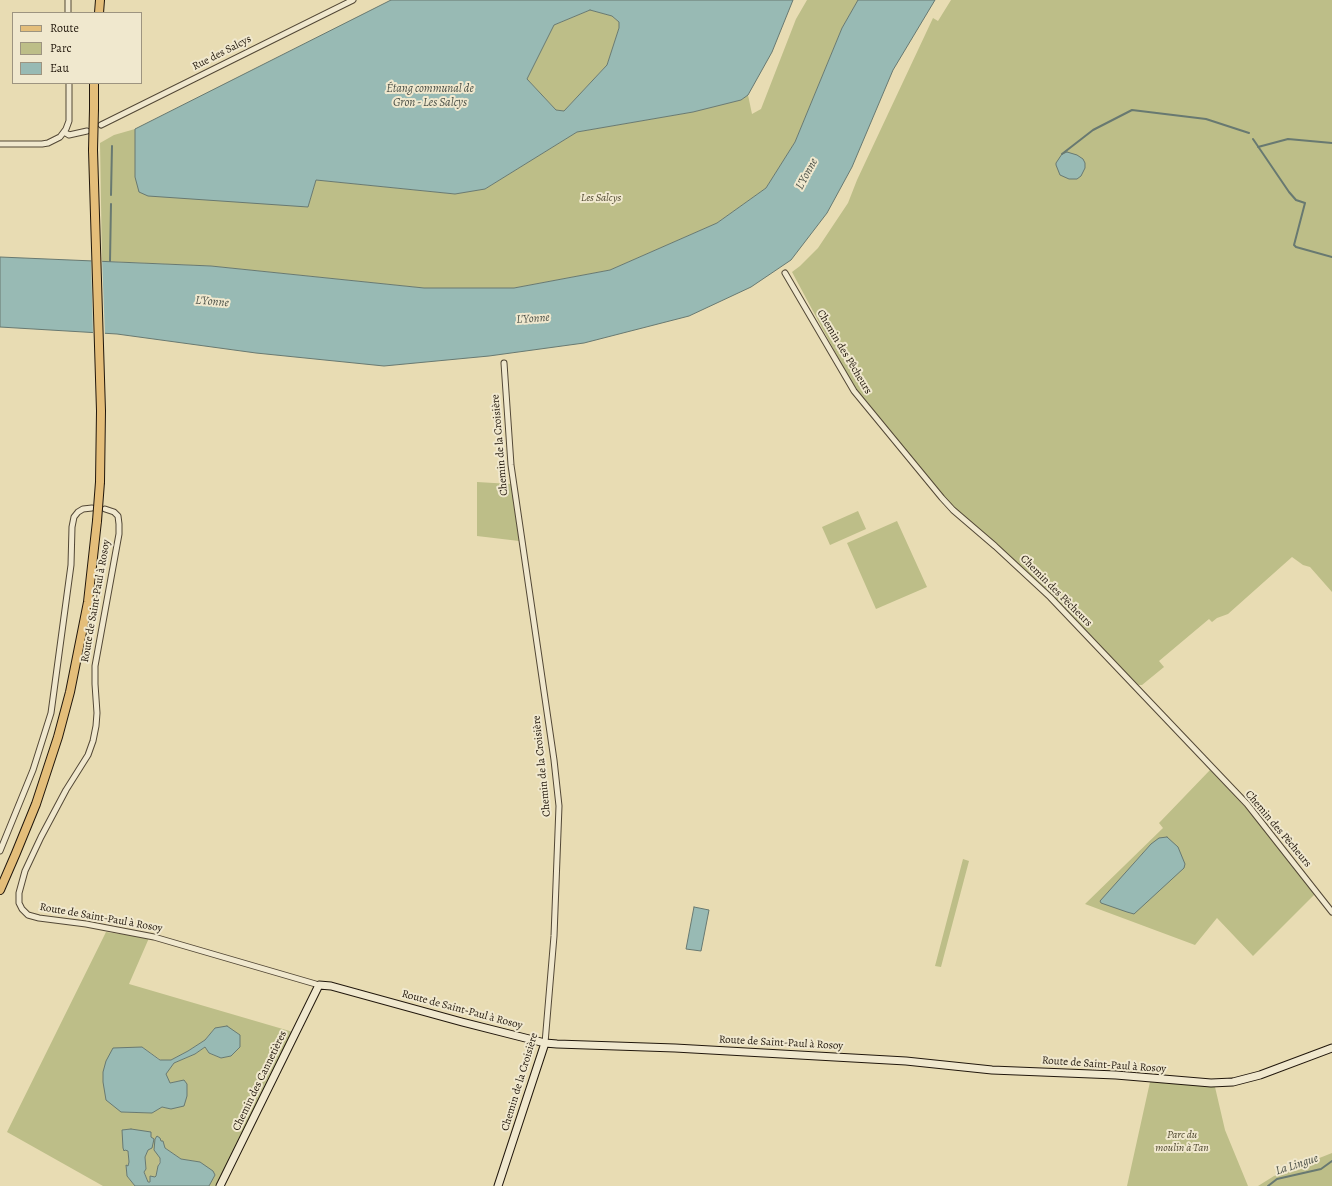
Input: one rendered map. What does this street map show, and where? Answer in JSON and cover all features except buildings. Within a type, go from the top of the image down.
[{"type":"main road","points":[[99,12],[100,0]]},
{"type":"main road","points":[[0,890],[36,804],[58,737],[70,692],[88,602],[97,521],[101,444],[93,150],[94,84]]},
{"type":"street","points":[[68,0],[68,12]]},
{"type":"street","name":"Rue des Salcys","points":[[101,125],[353,0]]},
{"type":"street","points":[[0,144],[42,144],[55,140],[64,132],[69,121],[69,84]]},
{"type":"street","points":[[64,132],[69,135],[87,131]]},
{"type":"street","name":"Chemin des Pêcheurs","points":[[785,273],[854,391],[942,498],[953,510],[995,546],[1050,597],[1246,804],[1332,912]]},
{"type":"street","name":"Chemin de la Croisière","points":[[498,1186],[545,1043],[554,936],[559,806],[554,760],[511,465],[504,363]]},
{"type":"street","points":[[0,851],[33,770],[50,714],[71,566],[72,527],[74,517],[78,512],[92,508]]},
{"type":"street","name":"Route de Saint-Paul à Rosoy","points":[[105,509],[114,512],[118,516],[119,534],[96,666],[95,684],[97,713],[94,741],[88,755],[66,790],[40,837],[25,871],[19,893],[19,903],[22,910],[28,914],[39,918],[86,924],[154,937],[319,986],[331,986],[545,1043],[675,1048],[906,1061],[992,1070],[1116,1075],[1211,1084],[1232,1082],[1260,1075],[1332,1048]]},
{"type":"street","name":"Chemin des Cannetières","points":[[220,1186],[319,986]]},
{"type":"green space","name":"Les Salcys","points":[[807,0],[858,0],[842,28],[795,142],[766,188],[717,223],[610,270],[514,288],[424,288],[211,266],[102,261],[100,143],[114,135],[135,129],[135,177],[308,207],[316,180],[455,194],[485,189],[577,132],[693,112],[741,100],[748,95],[752,114],[761,109],[796,19]]},
{"type":"green space","points":[[951,0],[1332,0],[1332,592],[1310,567],[1303,565],[1292,557],[1228,614],[1217,618],[1212,622],[1209,619],[1159,661],[1164,667],[1142,685],[1135,683],[1051,595],[946,500],[856,391],[792,272],[818,248],[848,203],[857,180],[933,18],[938,21]]},
{"type":"green space","points":[[590,10],[612,16],[619,22],[619,28],[607,65],[564,111],[556,110],[527,79],[554,25]]},
{"type":"green space","points":[[477,482],[511,484],[519,541],[477,536]]},
{"type":"green space","points":[[858,511],[866,529],[830,545],[822,527]]},
{"type":"green space","points":[[897,521],[927,587],[876,609],[847,543]]},
{"type":"green space","points":[[1210,770],[1246,808],[1315,894],[1253,956],[1217,918],[1195,945],[1085,904],[1163,828],[1159,823]],"holes":[[[1151,844],[1134,914],[1132,865]]]},
{"type":"green space","points":[[963,859],[969,861],[941,967],[935,966]]},
{"type":"green space","points":[[106,932],[149,938],[129,984],[293,1032],[221,1186],[209,1186],[215,1175],[200,1162],[181,1159],[165,1148],[163,1141],[158,1154],[160,1158],[156,1176],[148,1182],[144,1171],[146,1168],[145,1157],[148,1150],[151,1133],[125,1150],[128,1151],[129,1162],[128,1166],[126,1166],[127,1176],[135,1186],[103,1186],[7,1132]],"holes":[[[215,1028],[231,1056],[221,1058],[209,1053],[205,1047],[195,1054],[174,1063],[165,1074],[170,1083],[179,1081],[171,1109],[162,1107],[151,1113],[121,1112],[142,1047],[161,1060],[171,1060],[205,1040]]]},
{"type":"green space","name":"Parc du moulin à Tan","points":[[1150,1082],[1215,1087],[1225,1130],[1248,1186],[1127,1186]]},
{"type":"green space","points":[[1332,1153],[1332,1186],[1258,1186],[1274,1176]]},
{"type":"water","name":"Étang communal de Gron - Les Salcys","points":[[391,0],[793,0],[772,52],[748,95],[741,100],[693,112],[577,132],[485,189],[455,194],[316,180],[308,207],[148,196],[139,192],[135,177],[135,129]],"holes":[[[590,10],[612,16],[619,22],[619,28],[607,65],[564,111],[556,110],[527,79],[554,25]]]},
{"type":"water","name":"L'Yonne","points":[[858,0],[935,0],[893,70],[852,167],[827,213],[791,260],[751,287],[689,316],[584,343],[489,356],[384,366],[256,353],[117,334],[0,327],[0,257],[211,266],[424,288],[514,288],[610,270],[717,223],[766,188],[795,142],[842,28]]},
{"type":"water","points":[[1067,152],[1077,155],[1083,159],[1085,163],[1085,168],[1081,176],[1077,179],[1069,179],[1060,175],[1056,165],[1062,154]]},
{"type":"water","points":[[1167,837],[1178,847],[1185,864],[1184,868],[1134,914],[1101,903],[1100,901],[1151,844],[1159,838]]},
{"type":"water","points":[[694,907],[709,910],[701,951],[686,949]]},
{"type":"water","points":[[227,1026],[240,1035],[240,1047],[231,1056],[221,1058],[209,1053],[205,1047],[195,1054],[174,1063],[166,1074],[170,1083],[184,1080],[187,1084],[187,1096],[184,1106],[171,1109],[162,1107],[152,1113],[121,1112],[106,1100],[103,1072],[106,1061],[113,1048],[142,1047],[160,1060],[171,1060],[205,1040],[215,1028]]},
{"type":"water","points":[[131,1129],[151,1132],[151,1137],[154,1139],[152,1148],[148,1150],[145,1157],[146,1169],[144,1172],[148,1182],[150,1182],[150,1176],[156,1176],[160,1163],[160,1158],[154,1150],[155,1139],[157,1136],[161,1141],[163,1141],[165,1148],[181,1159],[200,1162],[213,1171],[215,1175],[209,1186],[135,1186],[127,1176],[126,1165],[128,1166],[129,1162],[128,1151],[124,1151],[123,1148],[122,1130]]},
{"type":"pier","points":[[91,258],[102,259],[105,335],[93,334]]},
{"type":"waterway","points":[[1062,154],[1093,130],[1132,110],[1206,119],[1249,133]]},
{"type":"waterway","points":[[1253,139],[1289,192],[1296,200],[1305,203],[1294,245],[1296,247],[1332,257]]},
{"type":"waterway","points":[[1258,147],[1288,139],[1332,143]]},
{"type":"waterway","points":[[111,195],[112,146]]},
{"type":"waterway","points":[[110,261],[111,204]]},
{"type":"waterway","name":"La Lingue","points":[[1268,1186],[1277,1179],[1321,1169],[1332,1161]]}]
